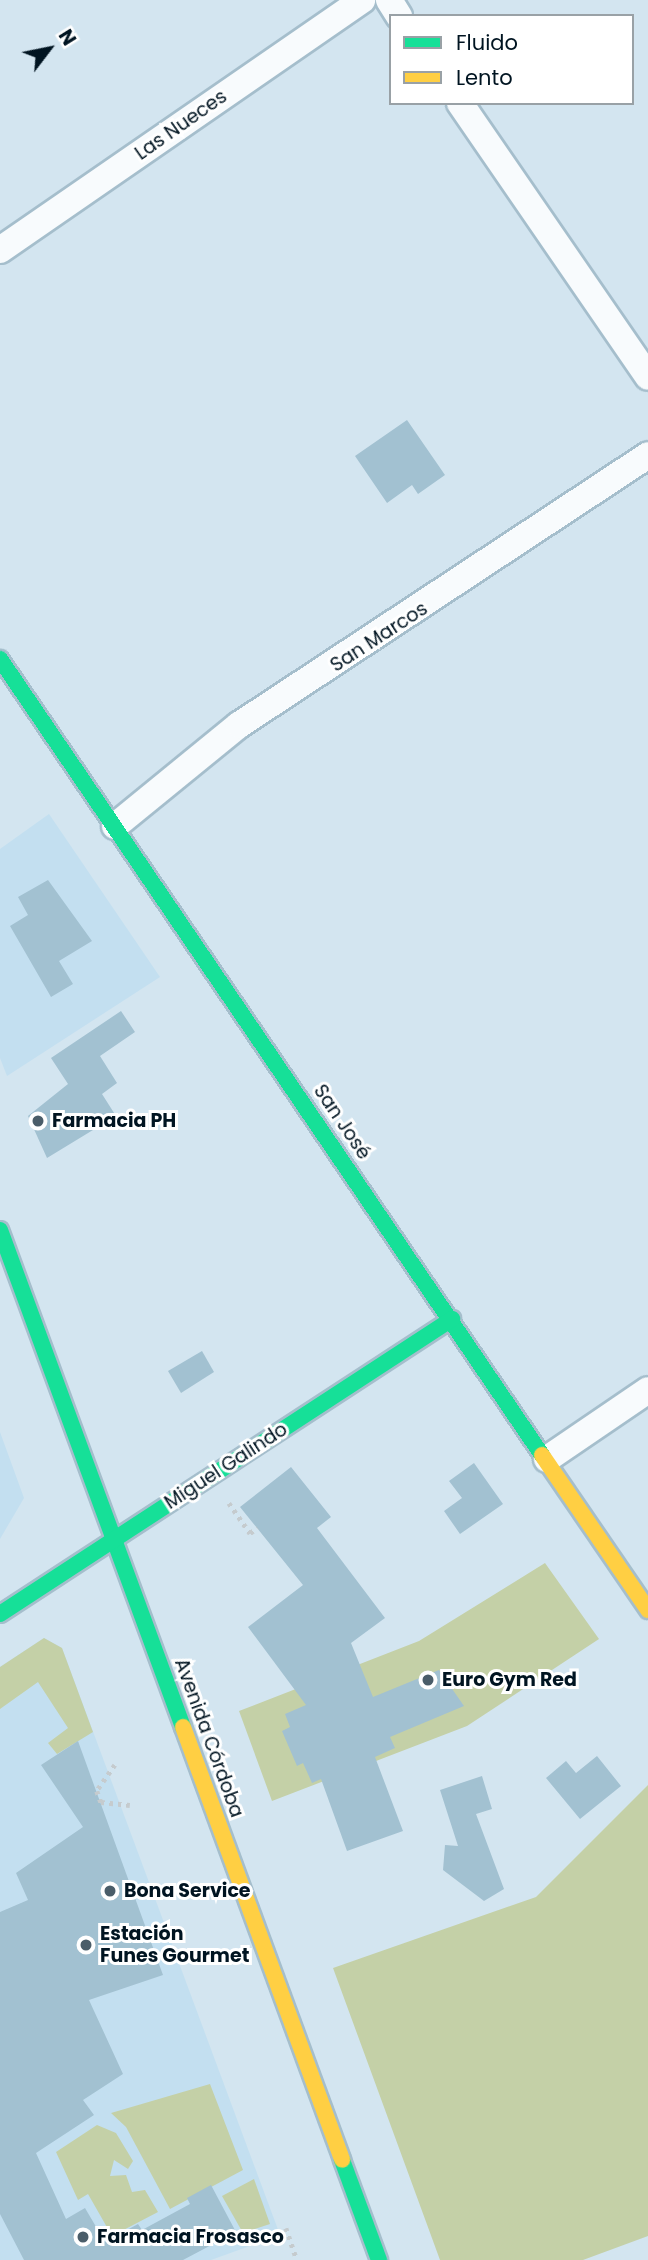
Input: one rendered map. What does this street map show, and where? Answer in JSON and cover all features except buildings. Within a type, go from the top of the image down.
[{"type":"street","name":"Las Nueces","points":[[0,250],[362,0]]},
{"type":"street","points":[[461,105],[648,377]]},
{"type":"street","name":"San Marcos","points":[[115,826],[239,725],[648,455]]},
{"type":"street","name":"San José","points":[[0,659],[548,1459],[648,1610]]},
{"type":"street","name":"Avenida Córdoba","points":[[0,1230],[379,2260]]},
{"type":"street","name":"Miguel Galindo","points":[[0,1614],[452,1319]]},
{"type":"street","points":[[548,1459],[648,1390]]},
{"type":"path","points":[[115,1765],[98,1797],[101,1802],[130,1805]]},
{"type":"path","points":[[286,2228],[297,2260]]},
{"type":"shaded area","points":[[49,814],[160,977],[7,1076],[0,1058],[0,849]]},
{"type":"shaded area","points":[[0,1432],[24,1498],[0,1539]]},
{"type":"shaded area","name":"Estación Funes Gourmet","points":[[44,1638],[62,1648],[280,2235],[211,2260],[0,2260],[0,1667]]},
{"type":"green space","name":"Euro Gym Red","points":[[545,1563],[599,1639],[467,1726],[272,1801],[239,1711],[419,1641]]},
{"type":"green space","points":[[44,1638],[62,1648],[93,1732],[57,1754],[48,1743],[68,1728],[38,1682],[0,1709],[0,1667]]},
{"type":"green space","points":[[648,1785],[648,2236],[583,2260],[440,2260],[333,1968],[536,1897]]},
{"type":"green space","points":[[210,2084],[243,2170],[170,2209],[126,2127],[111,2113]]},
{"type":"green space","points":[[97,2125],[116,2133],[133,2161],[128,2169],[114,2160],[110,2176],[126,2175],[132,2192],[145,2190],[158,2212],[112,2236],[88,2194],[78,2200],[56,2152]]},
{"type":"green space","points":[[254,2179],[270,2224],[243,2233],[222,2196]]},
{"type":"traffic: fast","points":[[0,659],[542,1455]]},
{"type":"traffic: fast","points":[[0,1230],[183,1727]]},
{"type":"traffic: fast","points":[[0,1614],[452,1319]]},
{"type":"traffic: fast","points":[[342,2160],[379,2260]]},
{"type":"traffic: slow","points":[[542,1455],[648,1610]]},
{"type":"traffic: slow","points":[[183,1727],[342,2160]]},
{"type":"place","name":"Farmacia PH","points":[[38,1121]]},
{"type":"place","name":"Euro Gym Red","points":[[428,1680]]},
{"type":"place","name":"Bona Service","points":[[110,1891]]},
{"type":"place","name":"Estación Funes Gourmet","points":[[86,1945]]},
{"type":"place","name":"Farmacia Frosasco","points":[[83,2237]]}]
